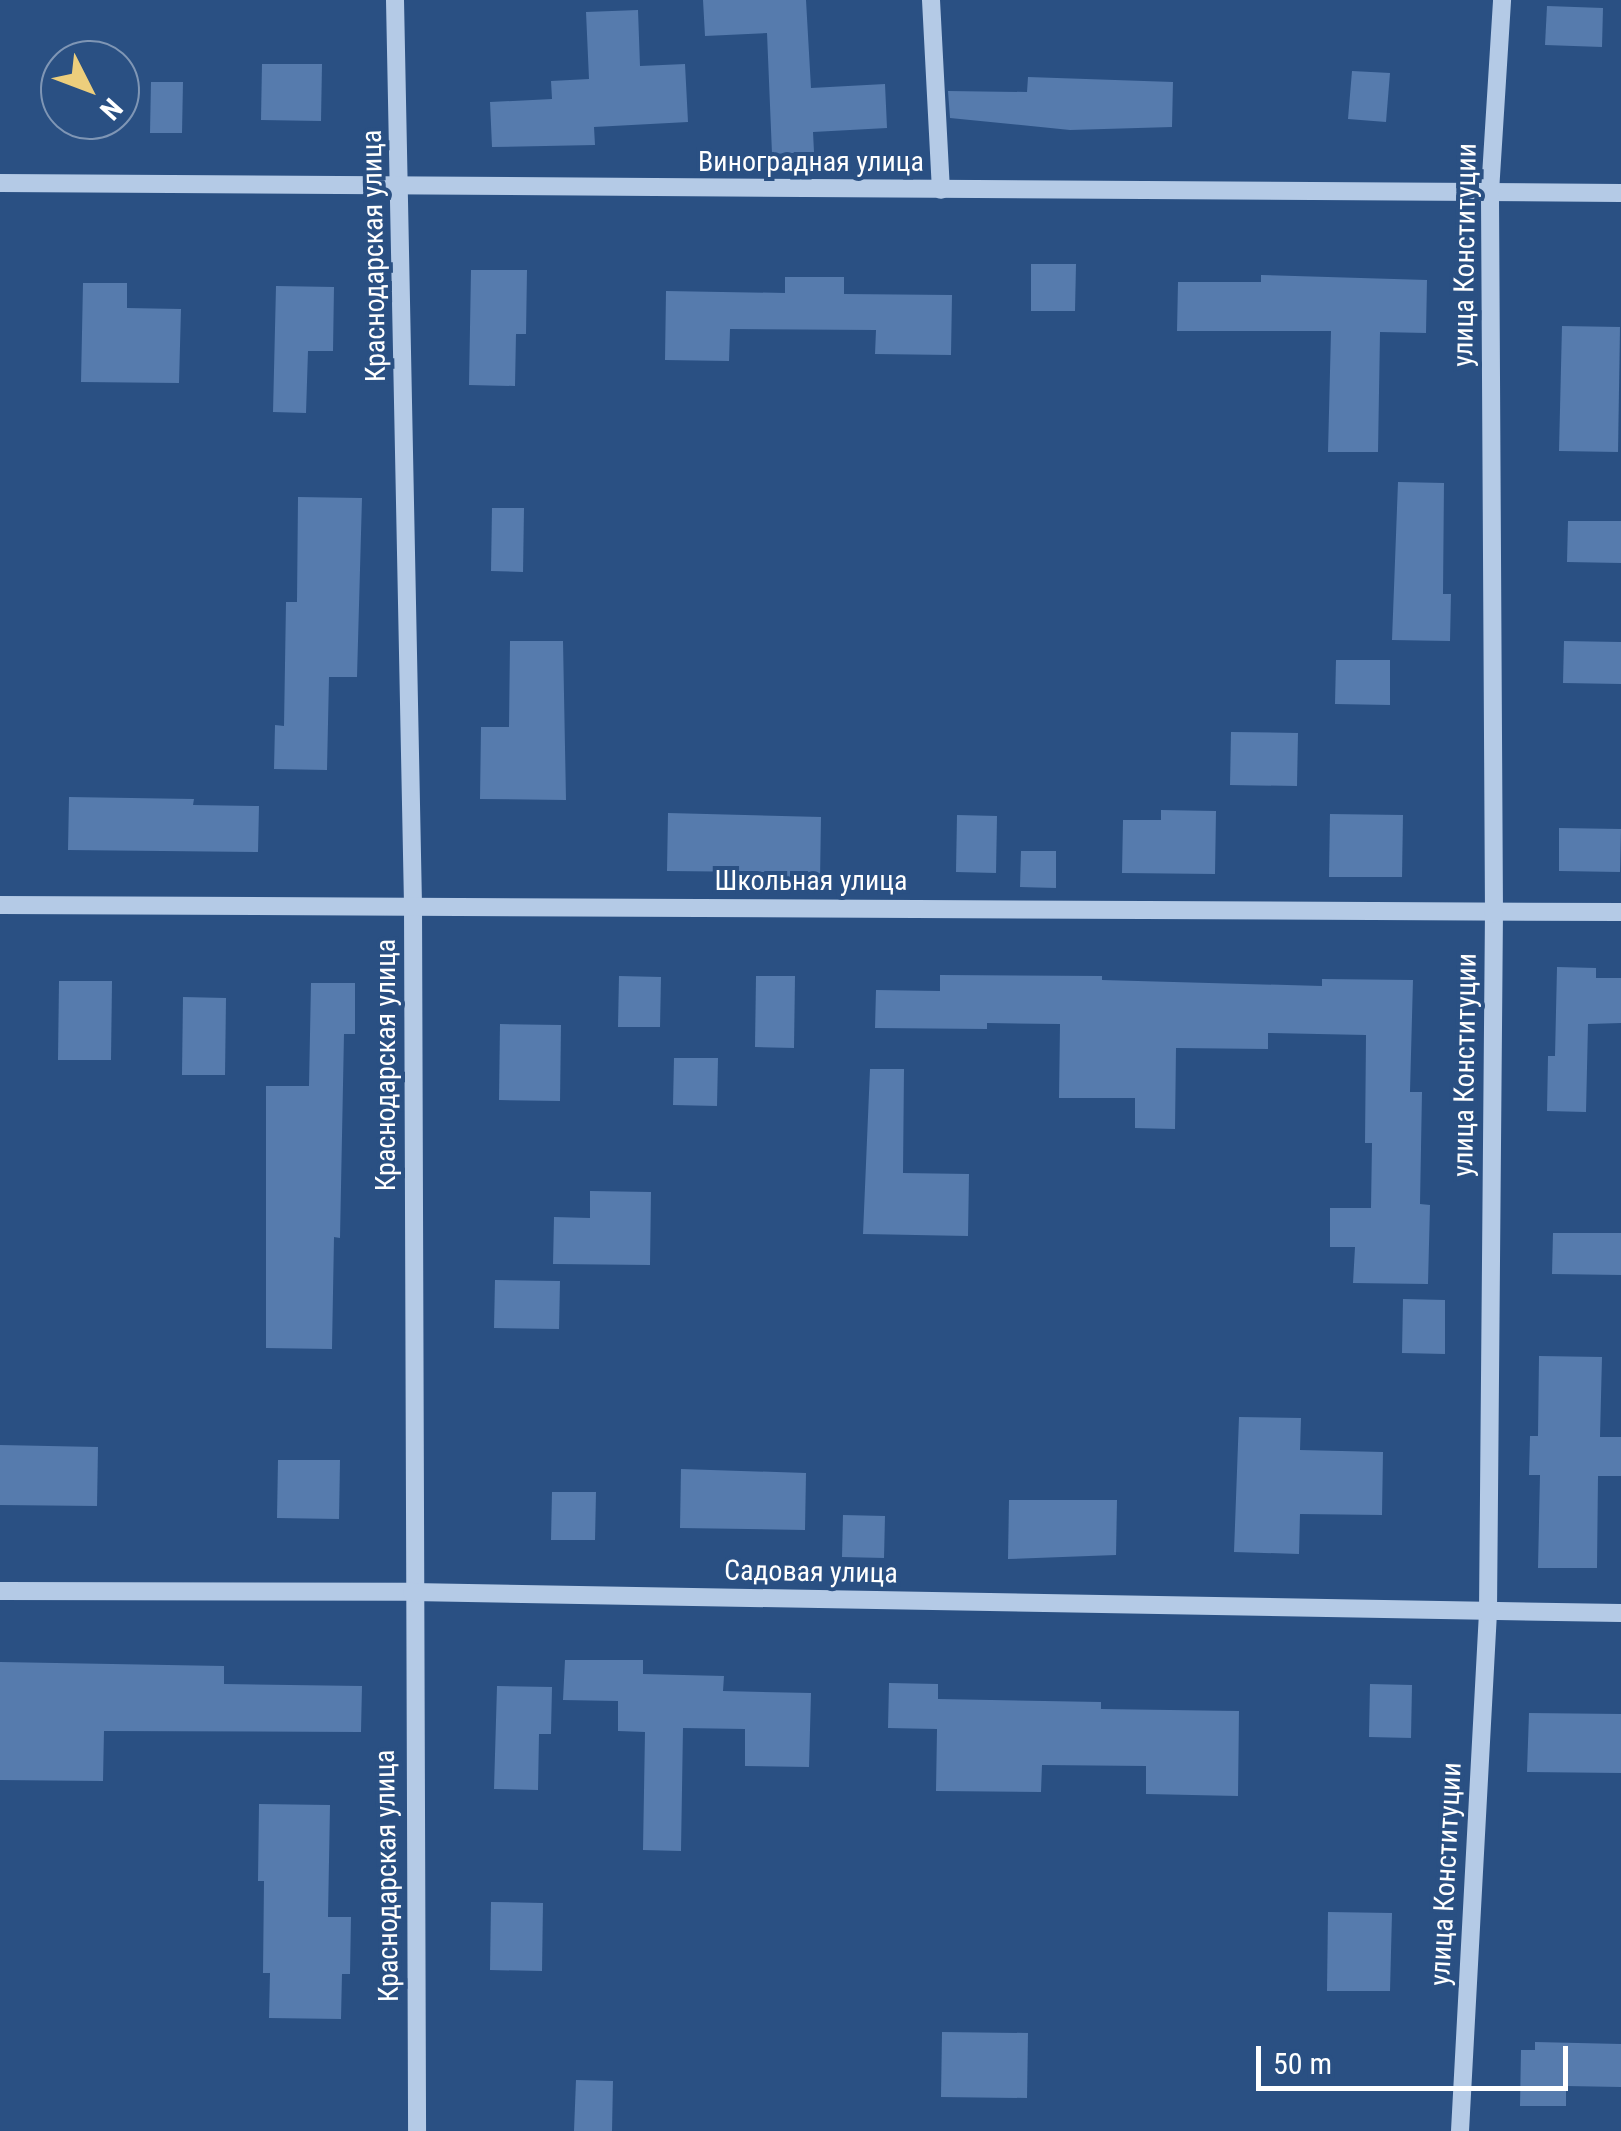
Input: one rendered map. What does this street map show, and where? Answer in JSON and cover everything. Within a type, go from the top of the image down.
[{"type":"street","name":"Краснодарская улица","points":[[395,0],[414,905],[412,1592],[417,2131]]},
{"type":"street","points":[[931,0],[940,190]]},
{"type":"street","name":"улица Конституции","points":[[1460,2131],[1488,1612],[1494,914],[1490,192],[1502,0]]},
{"type":"street","name":"Виноградная улица","points":[[0,183],[1621,193]]},
{"type":"street","name":"Школьная улица","points":[[0,904],[1621,912]]},
{"type":"street","name":"Садовая улица","points":[[0,1590],[412,1592],[1621,1613]]},
{"type":"building","points":[[703,0],[806,0],[811,88],[885,84],[887,128],[813,132],[814,152],[772,154],[767,33],[705,36]]},
{"type":"building","points":[[1547,6],[1603,8],[1602,47],[1545,45]]},
{"type":"building","points":[[638,10],[640,66],[685,64],[688,122],[594,127],[595,145],[492,147],[490,102],[552,99],[551,81],[589,79],[586,12]]},
{"type":"building","points":[[262,64],[322,64],[321,121],[261,120]]},
{"type":"building","points":[[1352,71],[1390,73],[1386,122],[1348,119]]},
{"type":"building","points":[[1028,77],[1173,82],[1172,127],[1070,130],[950,118],[948,91],[1027,92]]},
{"type":"building","points":[[151,82],[183,82],[182,133],[150,133]]},
{"type":"building","points":[[1031,264],[1076,264],[1075,311],[1031,311]]},
{"type":"building","points":[[471,270],[527,270],[526,334],[516,334],[515,386],[469,385]]},
{"type":"building","points":[[1261,275],[1427,280],[1426,333],[1380,332],[1378,452],[1328,452],[1331,331],[1177,331],[1178,282],[1261,282]]},
{"type":"building","points":[[785,277],[844,277],[844,294],[952,295],[951,355],[875,354],[876,330],[730,329],[729,361],[665,360],[666,291],[785,293]]},
{"type":"building","points":[[83,283],[127,283],[127,308],[181,309],[179,383],[81,382]]},
{"type":"building","points":[[276,286],[334,287],[333,351],[308,351],[306,413],[273,412]]},
{"type":"building","points":[[1562,326],[1620,327],[1618,452],[1559,451]]},
{"type":"building","points":[[1398,482],[1444,483],[1443,594],[1451,594],[1450,641],[1392,640]]},
{"type":"building","points":[[298,497],[362,498],[357,677],[329,677],[327,770],[274,769],[275,725],[284,726],[286,602],[297,602]]},
{"type":"building","points":[[492,508],[524,508],[523,572],[491,571]]},
{"type":"building","points":[[1568,521],[1621,521],[1621,563],[1567,562]]},
{"type":"building","points":[[510,641],[563,641],[566,800],[480,799],[481,727],[509,727]]},
{"type":"building","points":[[1564,641],[1621,642],[1621,684],[1563,683]]},
{"type":"building","points":[[1336,660],[1390,660],[1390,705],[1335,704]]},
{"type":"building","points":[[1231,732],[1298,733],[1297,786],[1230,785]]},
{"type":"building","points":[[69,797],[194,799],[193,805],[259,806],[258,852],[68,850]]},
{"type":"building","points":[[1161,810],[1216,811],[1215,874],[1122,873],[1123,820],[1161,820]]},
{"type":"building","points":[[668,813],[821,817],[820,880],[773,880],[773,872],[667,871]]},
{"type":"building","points":[[1330,814],[1403,815],[1402,877],[1329,877]]},
{"type":"building","points":[[957,815],[997,816],[996,873],[956,872]]},
{"type":"building","points":[[1559,828],[1621,829],[1620,872],[1559,871]]},
{"type":"building","points":[[1021,851],[1056,851],[1056,888],[1020,887]]},
{"type":"building","points":[[1557,967],[1596,968],[1596,978],[1621,978],[1621,1023],[1588,1024],[1586,1112],[1547,1111],[1548,1056],[1555,1056]]},
{"type":"building","points":[[940,975],[1102,976],[1102,980],[1322,986],[1322,979],[1413,980],[1410,1092],[1422,1092],[1420,1204],[1430,1205],[1428,1284],[1353,1283],[1355,1247],[1330,1247],[1330,1208],[1371,1208],[1372,1143],[1365,1143],[1366,1035],[1268,1033],[1268,1049],[1176,1048],[1175,1129],[1135,1128],[1135,1098],[1059,1098],[1060,1024],[987,1023],[987,1029],[875,1028],[876,990],[940,991]]},
{"type":"building","points":[[619,976],[661,977],[660,1027],[618,1027]]},
{"type":"building","points":[[756,976],[795,976],[794,1048],[755,1047]]},
{"type":"building","points":[[59,981],[112,981],[111,1060],[58,1060]]},
{"type":"building","points":[[311,983],[355,983],[355,1034],[344,1034],[340,1238],[334,1237],[332,1349],[266,1348],[266,1086],[309,1086]]},
{"type":"building","points":[[183,997],[226,998],[225,1075],[182,1075]]},
{"type":"building","points":[[500,1024],[561,1025],[560,1101],[499,1100]]},
{"type":"building","points":[[674,1058],[718,1058],[717,1106],[673,1105]]},
{"type":"building","points":[[870,1069],[904,1069],[903,1173],[969,1174],[968,1236],[863,1234]]},
{"type":"building","points":[[590,1191],[651,1192],[650,1265],[553,1264],[554,1217],[590,1218]]},
{"type":"building","points":[[1553,1233],[1621,1233],[1621,1275],[1552,1274]]},
{"type":"building","points":[[495,1280],[560,1281],[559,1329],[494,1328]]},
{"type":"building","points":[[1403,1299],[1445,1300],[1445,1354],[1402,1353]]},
{"type":"building","points":[[1539,1356],[1602,1357],[1600,1437],[1621,1437],[1621,1476],[1598,1476],[1597,1568],[1538,1568],[1540,1475],[1529,1475],[1530,1436],[1538,1436]]},
{"type":"building","points":[[1239,1417],[1301,1418],[1300,1450],[1383,1452],[1382,1515],[1300,1514],[1299,1554],[1234,1552]]},
{"type":"building","points":[[0,1445],[98,1447],[97,1506],[0,1505]]},
{"type":"building","points":[[278,1460],[340,1460],[339,1519],[277,1518]]},
{"type":"building","points":[[681,1469],[806,1473],[805,1530],[680,1528]]},
{"type":"building","points":[[552,1492],[596,1492],[595,1540],[551,1540]]},
{"type":"building","points":[[1009,1500],[1117,1500],[1116,1555],[1008,1559]]},
{"type":"building","points":[[843,1515],[885,1516],[884,1558],[842,1557]]},
{"type":"building","points":[[565,1660],[643,1660],[643,1674],[724,1676],[723,1691],[811,1693],[809,1767],[745,1766],[745,1729],[683,1728],[681,1851],[643,1850],[645,1732],[618,1731],[618,1701],[563,1700]]},
{"type":"building","points":[[0,1662],[224,1666],[224,1684],[362,1686],[361,1732],[104,1731],[103,1781],[0,1780]]},
{"type":"building","points":[[889,1683],[938,1684],[938,1699],[1101,1702],[1101,1709],[1239,1711],[1238,1796],[1146,1794],[1146,1766],[1042,1765],[1041,1792],[936,1791],[937,1729],[888,1728]]},
{"type":"building","points":[[1370,1684],[1412,1685],[1411,1738],[1369,1737]]},
{"type":"building","points":[[497,1686],[552,1687],[551,1734],[539,1734],[538,1790],[494,1789]]},
{"type":"building","points":[[1529,1713],[1621,1714],[1621,1773],[1527,1772]]},
{"type":"building","points":[[259,1804],[330,1805],[328,1917],[351,1917],[350,1974],[342,1974],[341,2019],[269,2018],[270,1973],[263,1973],[264,1881],[258,1881]]},
{"type":"building","points":[[491,1902],[543,1903],[542,1971],[490,1970]]},
{"type":"building","points":[[1328,1912],[1392,1913],[1390,1991],[1327,1991]]},
{"type":"building","points":[[942,2032],[1028,2033],[1027,2098],[941,2097]]},
{"type":"building","points":[[1535,2042],[1621,2044],[1621,2087],[1566,2086],[1566,2106],[1520,2106],[1521,2050],[1535,2050]]},
{"type":"building","points":[[576,2080],[613,2081],[612,2131],[574,2131]]}]
